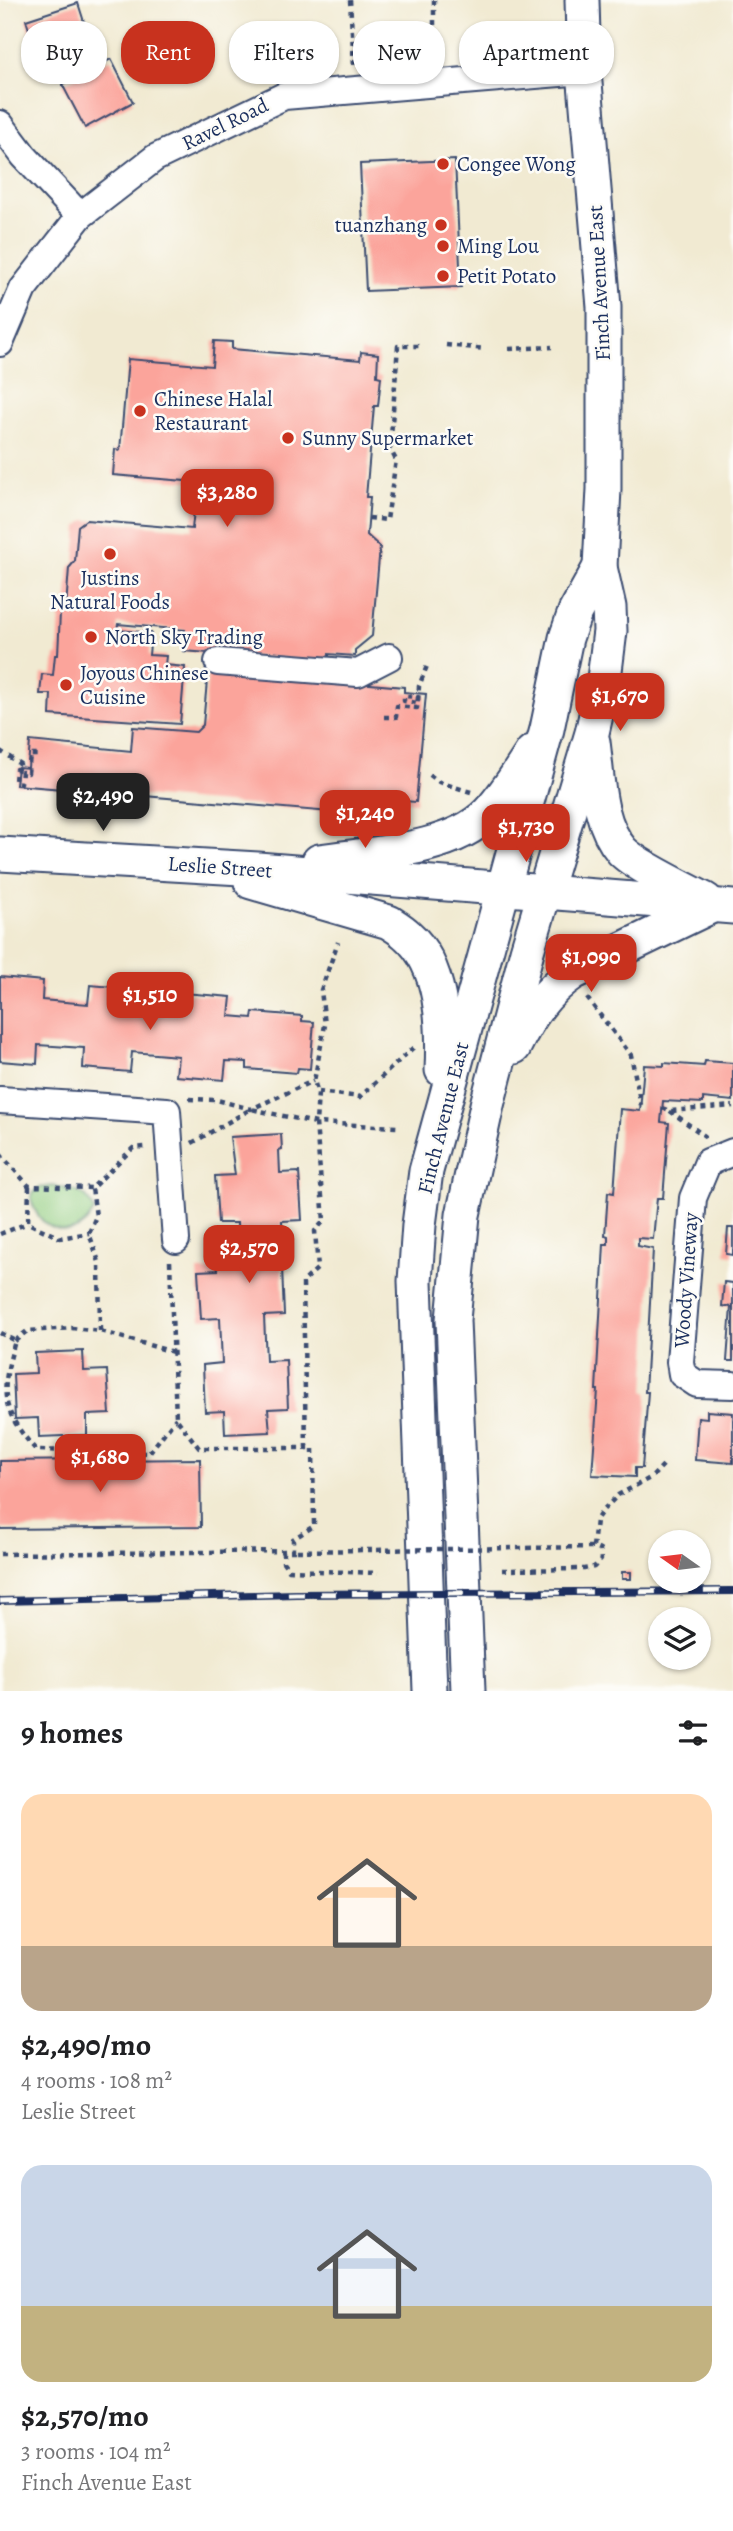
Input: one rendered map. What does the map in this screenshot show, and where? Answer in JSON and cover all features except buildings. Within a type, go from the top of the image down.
[{"type":"main road","name":"Finch Avenue East","points":[[582,0],[583,21]]},
{"type":"main road","name":"Finch Avenue East","points":[[468,1691],[453,1320],[463,1215],[487,1105],[544,892],[592,733],[604,679],[610,631],[609,607],[600,567],[604,489],[604,307],[585,84]]},
{"type":"main road","name":"Finch Avenue East","points":[[430,1691],[415,1281],[426,1171],[547,729],[566,638],[581,600],[600,567]]},
{"type":"main road","points":[[258,869],[413,847],[468,828],[499,799],[547,729]]},
{"type":"main road","points":[[592,733],[603,816],[622,850],[634,860],[724,906]]},
{"type":"main road","name":"Leslie Street","points":[[0,854],[258,869],[724,906]]},
{"type":"main road","points":[[202,866],[389,922],[407,935],[423,956],[438,996],[442,1050],[439,1121]]},
{"type":"main road","points":[[487,1105],[525,1025],[557,984],[573,973],[724,906]]},
{"type":"street","name":"Ravel Road","points":[[0,343],[23,289],[80,216],[155,158],[284,96],[459,81]]},
{"type":"street","points":[[0,124],[24,156],[80,216]]},
{"type":"street","points":[[218,662],[358,673],[389,657]]},
{"type":"street","points":[[0,1100],[167,1111],[177,1146],[176,1240]]},
{"type":"street","name":"Woody Vineway","points":[[730,1153],[708,1162],[693,1198],[680,1362],[682,1374],[697,1384],[733,1385]]},
{"type":"path","points":[[350,0],[355,90]]},
{"type":"path","points":[[434,0],[434,21]]},
{"type":"path","points":[[446,345],[485,348]]},
{"type":"path","points":[[369,518],[387,520],[396,460],[390,449],[398,346],[421,346]]},
{"type":"path","points":[[509,349],[552,347]]},
{"type":"path","points":[[384,717],[396,717],[397,706],[417,708],[418,697],[404,696],[404,701],[411,702],[418,703],[419,686],[427,666]]},
{"type":"path","points":[[0,751],[20,764],[20,770],[16,769],[15,782],[21,783],[22,772],[28,773],[30,755],[40,755]]},
{"type":"path","points":[[430,775],[439,782],[482,795]]},
{"type":"path","points":[[306,1448],[303,1282],[318,1268],[315,1231],[324,1221],[316,1123],[318,1093],[314,1081],[326,1025],[321,990],[338,942]]},
{"type":"path","points":[[586,996],[631,1055],[641,1105]]},
{"type":"path","points":[[318,1093],[360,1097],[417,1045]]},
{"type":"path","points":[[0,1154],[30,1186],[92,1188],[133,1148],[177,1146],[314,1081]]},
{"type":"path","points":[[167,1111],[187,1099],[217,1100],[316,1123],[398,1127]]},
{"type":"path","points":[[670,1111],[733,1106]]},
{"type":"path","points":[[662,1108],[730,1153]]},
{"type":"path","points":[[28,1223],[30,1186]]},
{"type":"path","points":[[92,1188],[96,1216],[89,1233],[99,1262],[100,1331]]},
{"type":"path","points":[[0,1234],[28,1223],[60,1238],[89,1233]]},
{"type":"path","points":[[176,1240],[170,1259],[176,1418],[200,1448],[313,1448],[314,1526],[293,1539],[295,1551]]},
{"type":"path","points":[[173,1352],[100,1331],[72,1328],[27,1332],[15,1341],[2,1380],[3,1407],[24,1439],[36,1450],[149,1453],[176,1418]]},
{"type":"path","points":[[0,1333],[15,1341]]},
{"type":"path","points":[[593,1547],[596,1520],[603,1510],[618,1495],[652,1477],[666,1462]]},
{"type":"path","points":[[0,1554],[600,1549],[601,1560],[594,1567],[502,1570]]},
{"type":"path","points":[[283,1551],[283,1562],[289,1570],[378,1573]]},
{"type":"green space","points":[[53,1186],[73,1190],[88,1199],[94,1211],[84,1224],[67,1231],[58,1230],[37,1214],[31,1196],[38,1188]]},
{"type":"railway","points":[[0,1601],[296,1594],[733,1591]]},
{"type":"place","name":"Congee Wong","points":[[443,164]]},
{"type":"place","name":"tuanzhang","points":[[441,225]]},
{"type":"place","name":"Ming Lou","points":[[443,246]]},
{"type":"place","name":"Petit Potato","points":[[443,276]]},
{"type":"place","name":"Chinese Halal Restaurant","points":[[140,411]]},
{"type":"place","name":"Sunny Supermarket","points":[[288,438]]},
{"type":"place","name":"Justins Natural Foods","points":[[110,554]]},
{"type":"place","name":"North Sky Trading","points":[[91,637]]},
{"type":"place","name":"Joyous Chinese Cuisine","points":[[66,685]]}]
